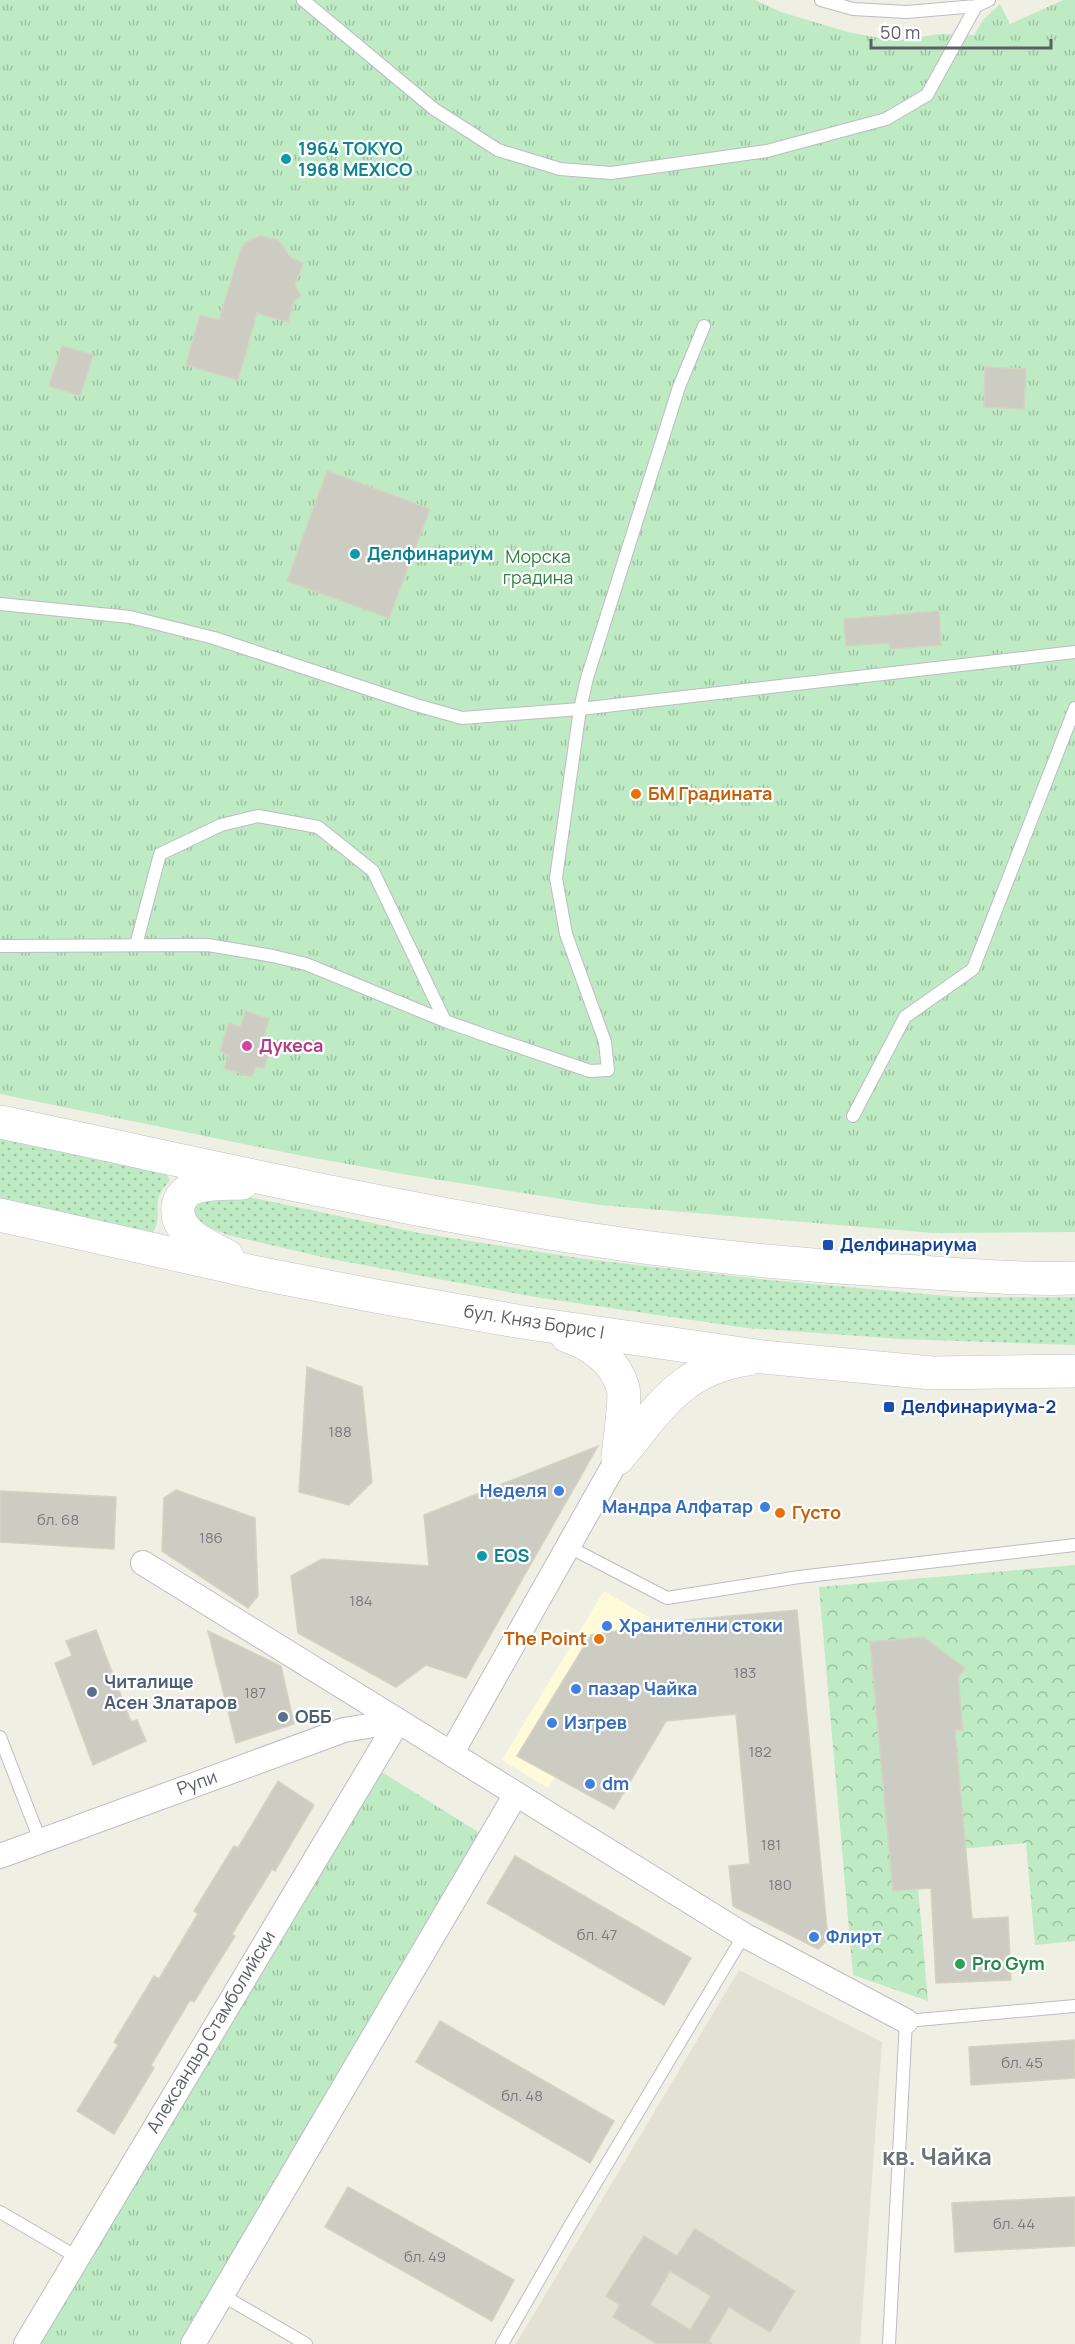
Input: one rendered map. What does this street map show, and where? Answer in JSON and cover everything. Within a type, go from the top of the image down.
[{"type":"main road","points":[[0,1122],[283,1182],[520,1228],[679,1251],[823,1267],[1075,1280]]},
{"type":"main road","points":[[258,1273],[191,1236],[182,1227],[178,1207],[182,1196],[192,1188],[207,1185],[283,1182]]},
{"type":"main road","name":"бул. Княз Борис I","points":[[0,1215],[258,1273],[522,1322],[762,1357],[932,1373],[1075,1371]]},
{"type":"main road","points":[[522,1322],[580,1341],[598,1351],[610,1362],[624,1389],[618,1458]]},
{"type":"main road","points":[[618,1458],[668,1398],[692,1377],[730,1362],[762,1357]]},
{"type":"main road","points":[[1025,1371],[1075,1365]]},
{"type":"street","points":[[451,1754],[618,1458]]},
{"type":"street","points":[[143,1563],[744,1935],[906,2021]]},
{"type":"street","name":"Рупи","points":[[0,1856],[344,1730],[398,1721]]},
{"type":"street","name":"Александър Стамболийски","points":[[26,2344],[398,1721]]},
{"type":"street","points":[[193,2344],[516,1794]]},
{"type":"lane","points":[[303,0],[434,109],[498,150],[560,169],[611,173],[767,151],[886,119],[927,95],[976,6]]},
{"type":"lane","points":[[821,0],[853,9],[907,12],[976,6],[989,0]]},
{"type":"lane","points":[[0,946],[208,945],[306,964],[445,1021],[590,1071],[608,1070],[605,1042],[567,934],[556,878],[580,709],[587,678],[679,387],[704,326]]},
{"type":"lane","points":[[0,604],[130,617],[193,633],[462,718],[580,709],[1075,652]]},
{"type":"lane","points":[[853,1116],[906,1017],[973,969],[1075,708]]},
{"type":"lane","points":[[136,945],[160,854],[221,825],[258,816],[318,827],[373,871],[445,1021]]},
{"type":"lane","points":[[569,1547],[667,1598],[800,1576],[1075,1545]]},
{"type":"lane","points":[[0,1737],[40,1840]]},
{"type":"lane","points":[[502,2344],[744,1935]]},
{"type":"lane","points":[[888,2344],[906,2021],[1075,2006]]},
{"type":"lane","points":[[0,2212],[77,2257]]},
{"type":"lane","points":[[222,2295],[306,2344]]},
{"type":"shaded area","name":"пазар Чайка","points":[[604,1591],[650,1618],[548,1788],[502,1760]]},
{"type":"shaded area","points":[[739,1970],[882,2042],[860,2344],[516,2344]]},
{"type":"green space","name":"Морска градина","points":[[0,0],[755,0],[781,12],[848,32],[895,41],[939,34],[974,35],[983,20],[1000,4],[1010,24],[1063,0],[1075,0],[1075,1232],[933,1233],[600,1205],[303,1156],[0,1094]]},
{"type":"green space","points":[[0,1136],[166,1172],[170,1181],[159,1195],[156,1227],[152,1234],[0,1198]]},
{"type":"green space","points":[[221,1191],[419,1233],[585,1259],[769,1280],[959,1297],[1075,1297],[1075,1345],[901,1339],[747,1328],[535,1297],[331,1259],[228,1235],[202,1225],[194,1217],[194,1204]]},
{"type":"green space","points":[[1075,1565],[1075,1941],[1035,1945],[1026,1843],[915,1853],[928,2001],[853,1975],[819,1587]]},
{"type":"green space","points":[[377,1769],[483,1835],[183,2344],[35,2344]]},
{"type":"building","points":[[260,236],[278,240],[291,258],[303,263],[295,285],[301,296],[294,301],[288,322],[257,313],[238,380],[186,365],[200,315],[219,320],[241,248],[246,242]]},
{"type":"building","points":[[62,346],[93,355],[80,396],[49,386]]},
{"type":"building","points":[[985,367],[1026,369],[1024,409],[984,407]]},
{"type":"building","name":"Делфинариум","points":[[327,471],[430,509],[389,618],[287,581]]},
{"type":"building","points":[[939,611],[941,645],[891,649],[889,643],[846,646],[844,619]]},
{"type":"building","name":"Дукеса","points":[[246,1011],[269,1019],[264,1036],[273,1041],[264,1068],[256,1066],[252,1077],[224,1068],[229,1055],[220,1051],[229,1023],[240,1027]]},
{"type":"building","points":[[307,1367],[362,1387],[372,1482],[349,1505],[299,1492]]},
{"type":"building","points":[[598,1446],[466,1678],[426,1665],[396,1687],[298,1633],[291,1576],[322,1559],[429,1566],[424,1515]]},
{"type":"building","points":[[176,1490],[255,1518],[258,1596],[248,1608],[162,1551],[164,1498]]},
{"type":"building","points":[[0,1491],[116,1497],[114,1549],[0,1542]]},
{"type":"building","points":[[797,1610],[828,1940],[818,1949],[733,1906],[729,1866],[750,1864],[736,1714],[666,1721],[614,1809],[517,1756],[591,1635],[687,1620]]},
{"type":"building","name":"Читалище Асен Златаров","points":[[96,1630],[131,1722],[137,1720],[146,1741],[93,1765],[55,1663],[72,1656],[66,1641]]},
{"type":"building","points":[[208,1631],[281,1666],[294,1724],[236,1743]]},
{"type":"building","points":[[923,1637],[965,1668],[958,1677],[963,1730],[955,1730],[972,1919],[1008,1917],[1011,1980],[936,1983],[931,1888],[893,1891],[870,1642]]},
{"type":"building","points":[[278,1781],[314,1805],[275,1871],[272,1869],[232,1934],[235,1936],[194,2002],[190,2000],[151,2065],[154,2068],[114,2134],[77,2111],[118,2045],[114,2042],[154,1976],[159,1979],[198,1914],[194,1911],[234,1846],[238,1848]]},
{"type":"building","points":[[515,1856],[691,1958],[664,2005],[487,1903]]},
{"type":"building","points":[[440,2021],[614,2121],[590,2163],[416,2062]]},
{"type":"building","points":[[1075,2040],[1075,2078],[971,2085],[969,2047]]},
{"type":"building","points":[[348,2187],[514,2280],[492,2321],[325,2227]]},
{"type":"building","points":[[1075,2197],[1075,2246],[955,2252],[952,2203]]},
{"type":"building","points":[[695,2229],[795,2291],[770,2332],[729,2307],[708,2341],[712,2344],[657,2344],[613,2317],[620,2305],[606,2296],[644,2236],[677,2256]],"holes":[[[670,2271],[711,2296],[690,2330],[650,2305]]]},
{"type":"place","name":"1964 TOKYO 1968 MEXICO","points":[[286,159]]},
{"type":"place","name":"Делфинариум","points":[[355,554]]},
{"type":"place","name":"БМ Градината","points":[[636,794]]},
{"type":"place","name":"Дукеса","points":[[247,1046]]},
{"type":"place","name":"Делфинариума","points":[[828,1245]]},
{"type":"place","name":"Делфинариума-2","points":[[889,1407]]},
{"type":"place","name":"Неделя","points":[[559,1491]]},
{"type":"place","name":"Мандра Алфатар","points":[[765,1507]]},
{"type":"place","name":"Густо","points":[[780,1513]]},
{"type":"place","name":"EOS","points":[[482,1556]]},
{"type":"place","name":"Хранителни стоки","points":[[607,1626]]},
{"type":"place","name":"The Point","points":[[599,1639]]},
{"type":"place","name":"пазар Чайка","points":[[576,1689]]},
{"type":"place","name":"Читалище Асен Златаров","points":[[92,1692]]},
{"type":"place","name":"ОББ","points":[[283,1717]]},
{"type":"place","name":"Изгрев","points":[[552,1723]]},
{"type":"place","name":"dm","points":[[590,1784]]},
{"type":"place","name":"Флирт","points":[[814,1937]]},
{"type":"place","name":"Pro Gym","points":[[960,1964]]},
{"type":"district","name":"кв. Чайка","points":[[937,2157]]}]
